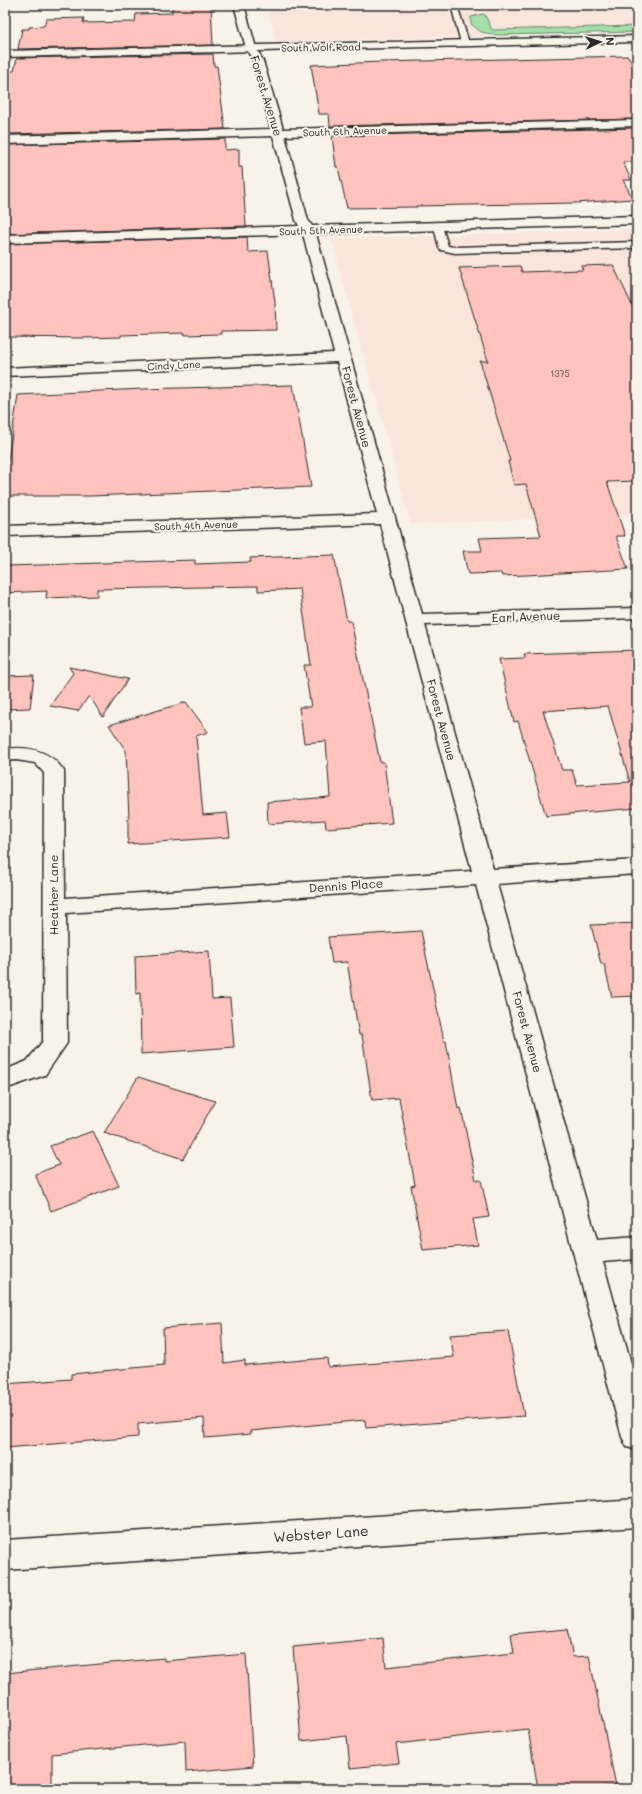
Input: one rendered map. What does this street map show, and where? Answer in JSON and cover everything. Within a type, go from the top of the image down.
[{"type":"street","name":"Forest Avenue","points":[[240,5],[251,48],[258,61],[302,220],[308,230],[637,1437]]},
{"type":"street","name":"South Wolf Road","points":[[5,54],[637,39]]},
{"type":"street","name":"South 6th Avenue","points":[[5,140],[637,123]]},
{"type":"street","name":"South 5th Avenue","points":[[5,239],[637,220]]},
{"type":"street","name":"Cindy Lane","points":[[5,372],[343,357]]},
{"type":"street","name":"South 4th Avenue","points":[[5,531],[387,519]]},
{"type":"street","name":"Earl Avenue","points":[[414,620],[637,613]]},
{"type":"street","name":"Heather Lane","points":[[5,755],[16,754],[41,758],[54,771],[55,1043],[36,1068],[5,1080]]},
{"type":"street","name":"Dennis Place","points":[[54,906],[484,876],[637,867]]},
{"type":"street","points":[[587,1252],[637,1248]]},
{"type":"street","name":"Webster Lane","points":[[5,1555],[637,1513]]},
{"type":"lane","points":[[454,5],[465,43]]},
{"type":"lane","points":[[438,226],[444,248],[455,250],[637,245]]},
{"type":"shaded area","points":[[266,5],[637,5],[637,32],[277,42]]},
{"type":"shaded area","points":[[637,229],[637,515],[411,524],[331,239]]},
{"type":"green space","points":[[483,14],[485,15],[492,30],[637,26],[637,32],[498,35],[481,32],[471,24],[471,17]]},
{"type":"building","points":[[172,5],[211,5],[213,45],[18,49],[22,29],[44,26],[46,19],[84,18],[83,23],[135,22],[136,14],[172,13]]},
{"type":"building","points":[[213,54],[214,66],[217,66],[225,129],[5,134],[5,87],[9,71],[14,71],[17,58]]},
{"type":"building","points":[[628,56],[637,72],[637,119],[330,126],[329,114],[319,114],[311,65],[381,62]]},
{"type":"building","points":[[637,128],[637,162],[623,162],[631,180],[623,180],[633,199],[575,203],[347,208],[338,167],[336,167],[332,136]]},
{"type":"building","points":[[225,139],[225,150],[239,149],[239,167],[242,167],[246,226],[5,234],[5,145]]},
{"type":"building","points":[[247,237],[248,252],[268,251],[275,302],[276,330],[221,331],[221,334],[185,335],[185,333],[84,338],[5,337],[5,244]]},
{"type":"building","points":[[613,265],[637,316],[637,481],[607,482],[625,536],[616,536],[628,569],[502,576],[501,573],[468,574],[463,551],[482,551],[479,538],[541,536],[526,484],[514,485],[508,461],[510,461],[480,361],[488,361],[459,268],[520,266],[522,272],[583,270],[581,266]]},
{"type":"building","points":[[293,385],[311,487],[91,496],[5,496],[5,480],[18,395],[142,389]]},
{"type":"building","points":[[334,555],[347,621],[351,621],[380,762],[384,762],[392,823],[326,828],[325,820],[268,824],[267,802],[330,797],[326,741],[304,743],[299,707],[311,707],[304,665],[311,665],[300,589],[258,591],[258,586],[97,589],[97,596],[46,598],[47,591],[5,593],[7,566],[195,560],[195,564],[251,562],[250,558]]},
{"type":"building","points":[[637,650],[637,808],[546,816],[518,721],[514,722],[499,659],[525,658],[524,654]],"holes":[[[608,706],[630,782],[577,785],[572,770],[562,770],[543,711]]]},
{"type":"building","points":[[69,667],[128,679],[103,717],[89,696],[78,711],[50,706],[73,673]]},
{"type":"building","points":[[34,675],[30,708],[5,709],[5,676]]},
{"type":"building","points":[[186,702],[208,732],[196,736],[203,815],[227,813],[230,837],[128,844],[129,819],[126,751],[109,725]]},
{"type":"building","points":[[637,923],[637,996],[612,997],[604,964],[601,964],[591,925]]},
{"type":"building","points":[[421,931],[444,1041],[446,1041],[458,1109],[461,1108],[476,1180],[481,1180],[489,1217],[473,1219],[478,1245],[423,1250],[411,1186],[415,1185],[399,1098],[372,1100],[362,1035],[359,1035],[347,962],[332,963],[328,937]]},
{"type":"building","points":[[209,951],[212,999],[230,998],[234,1047],[141,1054],[140,993],[136,994],[135,956]]},
{"type":"building","points":[[138,1077],[215,1101],[183,1159],[104,1133]]},
{"type":"building","points":[[93,1131],[119,1186],[51,1211],[35,1174],[59,1165],[50,1146]]},
{"type":"building","points":[[222,1323],[224,1363],[245,1360],[245,1365],[327,1358],[328,1367],[454,1357],[450,1335],[508,1331],[524,1416],[366,1428],[365,1420],[251,1431],[251,1434],[205,1438],[204,1418],[138,1424],[138,1437],[5,1448],[5,1384],[71,1379],[71,1374],[164,1365],[163,1328]]},
{"type":"building","points":[[567,1629],[573,1657],[589,1656],[616,1786],[586,1789],[538,1789],[528,1729],[396,1744],[399,1763],[350,1768],[347,1736],[301,1741],[293,1647],[383,1638],[386,1667],[514,1653],[511,1634]]},
{"type":"building","points":[[246,1654],[253,1766],[186,1772],[185,1741],[52,1754],[52,1789],[5,1789],[5,1673],[164,1658],[164,1661]]}]
